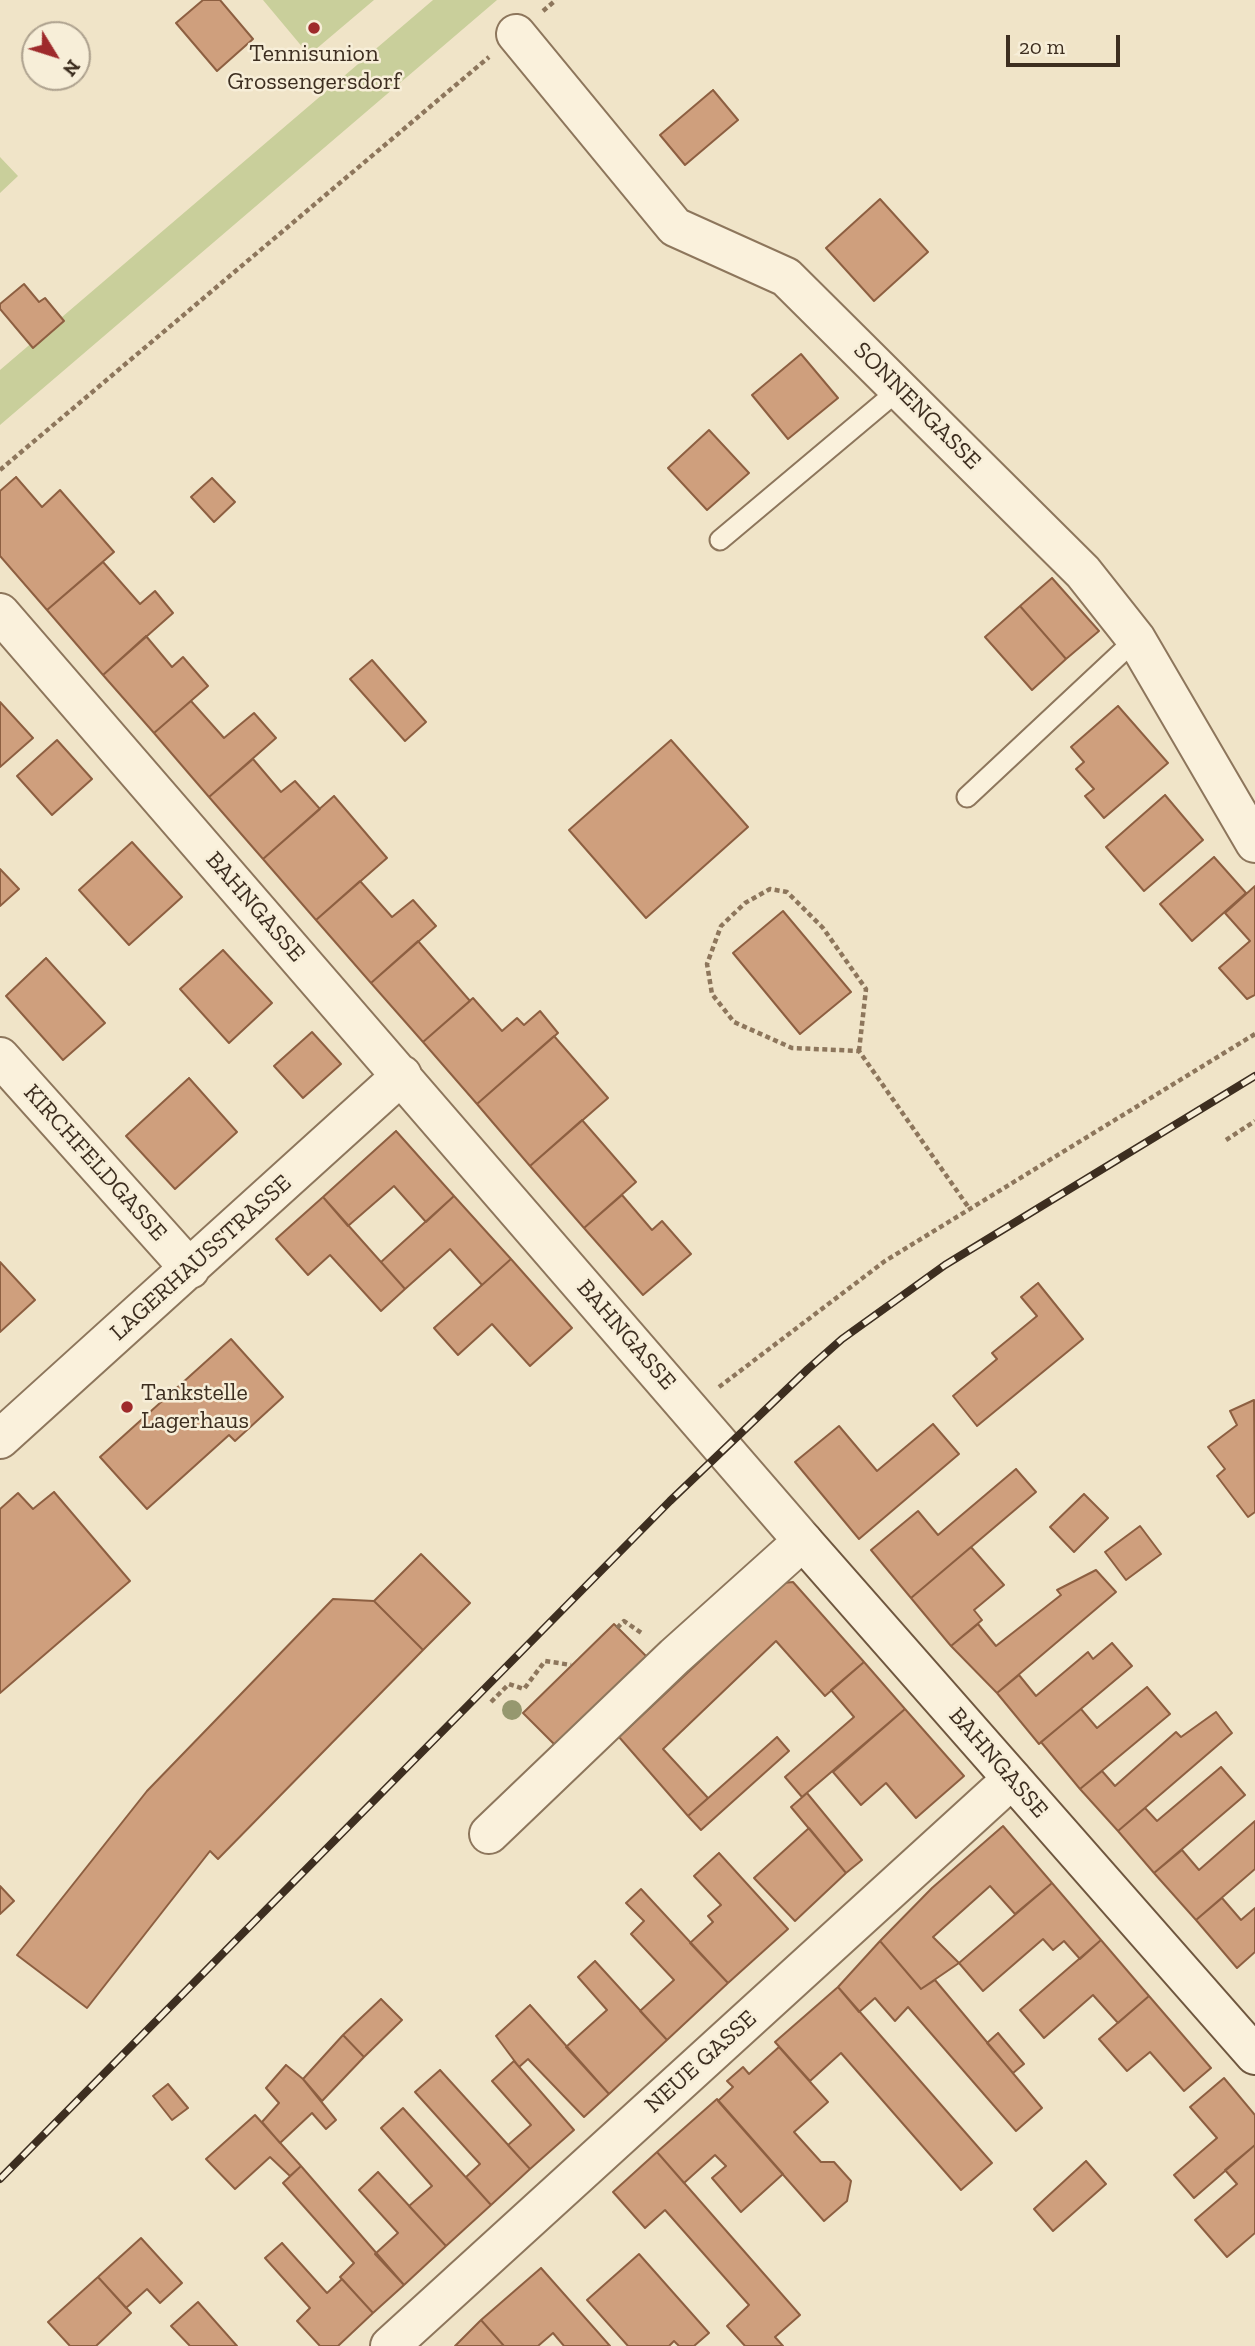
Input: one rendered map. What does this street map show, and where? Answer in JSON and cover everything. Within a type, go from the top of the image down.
[{"type":"street","name":"SONNENGASSE","points":[[516,34],[675,227],[786,277],[901,388],[1083,572],[1136,639],[1255,842]]},
{"type":"street","name":"BAHNGASSE","points":[[0,613],[803,1541],[1255,2055]]},
{"type":"street","name":"KIRCHFELDGASSE","points":[[0,1057],[190,1269]]},
{"type":"street","name":"LAGERHAUSSTRASSE","points":[[0,1439],[402,1075]]},
{"type":"street","points":[[489,1834],[675,1656],[803,1541]]},
{"type":"street","name":"NEUE GASSE","points":[[390,2346],[1012,1779]]},
{"type":"lane","points":[[720,540],[901,388]]},
{"type":"lane","points":[[967,797],[1136,639]]},
{"type":"path","points":[[0,470],[556,0]]},
{"type":"path","points":[[859,1051],[792,1048],[734,1022],[712,994],[707,964],[716,939],[721,926],[745,903],[770,889],[787,892],[823,928],[866,989],[859,1051],[969,1208]]},
{"type":"path","points":[[690,1409],[885,1261],[1255,1034]]},
{"type":"path","points":[[1226,1140],[1255,1121]]},
{"type":"path","points":[[491,1702],[509,1684],[524,1689],[545,1661],[571,1665]]},
{"type":"green space","name":"Tennisunion Grossengersdorf","points":[[263,0],[374,0],[309,55]]},
{"type":"green space","points":[[433,0],[497,0],[0,425],[0,370]]},
{"type":"green space","points":[[0,157],[18,176],[0,193]]},
{"type":"building","points":[[203,0],[220,0],[253,39],[217,71],[176,23]]},
{"type":"building","points":[[713,90],[738,120],[685,165],[660,135]]},
{"type":"building","points":[[880,199],[928,252],[874,301],[826,248]]},
{"type":"building","points":[[24,284],[39,302],[45,298],[64,321],[33,348],[0,309],[0,304]]},
{"type":"building","points":[[801,354],[838,398],[788,439],[752,395]]},
{"type":"building","points":[[709,430],[749,473],[707,510],[668,468]]},
{"type":"building","points":[[16,477],[42,507],[60,490],[114,552],[47,610],[0,556],[0,491]]},
{"type":"building","points":[[212,478],[235,502],[214,522],[191,497]]},
{"type":"building","points":[[103,562],[140,604],[155,591],[173,613],[103,675],[47,610]]},
{"type":"building","points":[[1052,578],[1099,631],[1066,659],[1020,606]]},
{"type":"building","points":[[1020,606],[1066,659],[1032,690],[985,637]]},
{"type":"building","points":[[146,636],[172,667],[183,657],[208,686],[154,733],[103,675]]},
{"type":"building","points":[[372,660],[426,722],[405,741],[350,679]]},
{"type":"building","points":[[191,701],[224,738],[254,713],[276,738],[209,797],[154,733]]},
{"type":"building","points":[[0,702],[33,738],[0,767]]},
{"type":"building","points":[[1118,706],[1168,763],[1104,818],[1085,796],[1094,789],[1076,769],[1084,762],[1071,747]]},
{"type":"building","points":[[57,740],[92,779],[52,815],[17,776]]},
{"type":"building","points":[[671,740],[748,827],[646,918],[569,830]]},
{"type":"building","points":[[253,759],[281,792],[295,781],[320,809],[263,859],[209,797]]},
{"type":"building","points":[[1165,795],[1203,840],[1144,891],[1106,847]]},
{"type":"building","points":[[334,796],[387,858],[316,920],[263,859]]},
{"type":"building","points":[[132,842],[182,897],[129,945],[79,890]]},
{"type":"building","points":[[1214,857],[1246,893],[1192,941],[1160,904]]},
{"type":"building","points":[[0,869],[19,889],[0,906]]},
{"type":"building","points":[[360,881],[392,917],[413,900],[436,926],[371,983],[316,920]]},
{"type":"building","points":[[1255,886],[1255,995],[1247,999],[1219,968],[1250,941],[1225,913]]},
{"type":"building","points":[[783,911],[851,992],[800,1034],[733,953]]},
{"type":"building","points":[[418,941],[470,1001],[423,1042],[371,983]]},
{"type":"building","points":[[223,950],[272,1003],[229,1043],[180,989]]},
{"type":"building","points":[[46,958],[105,1023],[63,1060],[6,996]]},
{"type":"building","points":[[473,998],[502,1031],[517,1018],[524,1025],[540,1011],[558,1033],[477,1104],[423,1042]]},
{"type":"building","points":[[312,1032],[341,1064],[303,1098],[274,1066]]},
{"type":"building","points":[[554,1036],[608,1098],[530,1166],[477,1104]]},
{"type":"building","points":[[189,1078],[237,1132],[175,1189],[126,1136]]},
{"type":"building","points":[[582,1120],[636,1182],[584,1228],[530,1166]]},
{"type":"building","points":[[396,1131],[454,1196],[426,1222],[394,1186],[348,1226],[323,1197]]},
{"type":"building","points":[[622,1195],[652,1230],[662,1221],[691,1254],[643,1295],[584,1228]]},
{"type":"building","points":[[454,1196],[511,1259],[482,1285],[450,1249],[405,1289],[381,1262]]},
{"type":"building","points":[[323,1197],[405,1289],[381,1311],[330,1255],[308,1275],[276,1239]]},
{"type":"building","points":[[511,1259],[572,1328],[530,1366],[492,1324],[458,1355],[434,1328]]},
{"type":"building","points":[[0,1262],[35,1300],[0,1332]]},
{"type":"building","points":[[1038,1283],[1083,1339],[977,1426],[953,1396],[997,1359],[992,1353],[1037,1316],[1021,1297]]},
{"type":"building","points":[[231,1339],[283,1397],[235,1441],[229,1435],[147,1509],[100,1457]]},
{"type":"building","points":[[1254,1400],[1255,1512],[1248,1517],[1217,1476],[1225,1469],[1208,1447],[1237,1425],[1230,1411]]},
{"type":"building","points":[[933,1424],[959,1454],[859,1539],[795,1462],[839,1426],[877,1471]]},
{"type":"building","points":[[1016,1469],[1036,1492],[911,1598],[871,1550],[918,1511],[938,1535]]},
{"type":"building","points":[[54,1492],[130,1581],[0,1693],[0,1509],[18,1493],[33,1509]]},
{"type":"building","points":[[1084,1494],[1108,1518],[1074,1552],[1050,1527]]},
{"type":"building","points":[[1140,1526],[1161,1554],[1126,1580],[1105,1552]]},
{"type":"building","points":[[971,1547],[1004,1585],[974,1610],[982,1620],[951,1646],[911,1598]]},
{"type":"building","points":[[421,1554],[470,1603],[423,1650],[374,1601]]},
{"type":"building","points":[[1096,1570],[1116,1592],[997,1693],[951,1646],[978,1624],[996,1646],[1061,1595],[1057,1590]]},
{"type":"building","points":[[793,1582],[864,1662],[825,1696],[776,1641],[663,1749],[708,1798],[688,1816],[619,1737],[783,1583]]},
{"type":"building","points":[[333,1599],[374,1601],[423,1650],[218,1859],[210,1851],[87,2008],[17,1955],[147,1791]]},
{"type":"building","points":[[614,1624],[651,1661],[560,1750],[523,1713]]},
{"type":"building","points":[[1112,1643],[1132,1666],[1039,1744],[997,1693],[1019,1675],[1036,1696],[1088,1652],[1093,1659]]},
{"type":"building","points":[[864,1662],[905,1709],[802,1797],[785,1777],[854,1717],[831,1690]]},
{"type":"building","points":[[1147,1687],[1170,1714],[1080,1789],[1041,1742],[1081,1709],[1097,1728]]},
{"type":"building","points":[[905,1709],[964,1776],[916,1818],[886,1783],[861,1805],[833,1772]]},
{"type":"building","points":[[1216,1712],[1232,1733],[1118,1831],[1080,1789],[1102,1771],[1115,1786],[1176,1732],[1181,1737]]},
{"type":"building","points":[[777,1737],[789,1751],[701,1830],[688,1816]]},
{"type":"building","points":[[1221,1767],[1245,1795],[1154,1873],[1118,1831],[1145,1808],[1157,1821]]},
{"type":"building","points":[[807,1793],[862,1860],[846,1873],[791,1807]]},
{"type":"building","points":[[1255,1821],[1255,1869],[1196,1920],[1154,1873],[1182,1850],[1199,1870]]},
{"type":"building","points":[[1003,1826],[1052,1883],[1015,1914],[990,1886],[933,1937],[959,1963],[921,1989],[880,1941],[932,1888]]},
{"type":"building","points":[[809,1828],[846,1873],[795,1921],[754,1878]]},
{"type":"building","points":[[719,1853],[788,1929],[728,1983],[690,1943],[713,1922],[708,1916],[721,1905],[694,1876]]},
{"type":"building","points":[[1052,1883],[1101,1940],[1080,1959],[1064,1941],[1053,1950],[1043,1939],[983,1991],[959,1963]]},
{"type":"building","points":[[0,1886],[14,1901],[0,1914]]},
{"type":"building","points":[[641,1889],[728,1983],[667,2040],[640,2011],[674,1980],[631,1934],[644,1921],[626,1903]]},
{"type":"building","points":[[1222,1898],[1241,1920],[1255,1908],[1255,1952],[1237,1968],[1196,1920]]},
{"type":"building","points":[[1101,1940],[1149,1996],[1118,2023],[1093,1995],[1044,2038],[1020,2010]]},
{"type":"building","points":[[880,1941],[921,1989],[935,1980],[1042,2108],[1016,2131],[908,2007],[895,2021],[875,1998],[859,2012],[838,1987]]},
{"type":"building","points":[[595,1961],[667,2040],[609,2094],[566,2047],[607,2010],[578,1977]]},
{"type":"building","points":[[838,1987],[992,2163],[961,2190],[841,2053],[810,2081],[775,2042]]},
{"type":"building","points":[[1149,1996],[1211,2068],[1184,2091],[1150,2052],[1127,2071],[1099,2039]]},
{"type":"building","points":[[381,1999],[402,2020],[364,2057],[343,2035]]},
{"type":"building","points":[[530,2005],[609,2094],[584,2117],[528,2059],[519,2067],[496,2036]]},
{"type":"building","points":[[998,2033],[1024,2064],[1013,2073],[987,2043]]},
{"type":"building","points":[[343,2035],[364,2057],[322,2101],[303,2079]]},
{"type":"building","points":[[779,2047],[828,2102],[794,2132],[821,2162],[834,2162],[851,2181],[847,2201],[824,2221],[718,2101],[733,2087],[727,2081],[743,2067],[749,2074]]},
{"type":"building","points":[[514,2061],[574,2130],[530,2169],[508,2145],[531,2125],[492,2081]]},
{"type":"building","points":[[286,2065],[303,2079],[336,2120],[326,2129],[312,2113],[280,2143],[262,2122],[279,2103],[266,2088]]},
{"type":"building","points":[[440,2070],[530,2169],[491,2205],[466,2177],[480,2164],[415,2092]]},
{"type":"building","points":[[1224,2078],[1255,2115],[1255,2145],[1194,2198],[1174,2175],[1217,2138],[1190,2107]]},
{"type":"building","points":[[168,2084],[188,2108],[172,2120],[153,2096]]},
{"type":"building","points":[[717,2099],[783,2174],[741,2212],[712,2178],[726,2166],[715,2155],[684,2183],[657,2152]]},
{"type":"building","points":[[403,2108],[491,2205],[446,2246],[409,2206],[432,2186],[381,2128]]},
{"type":"building","points":[[255,2115],[301,2166],[290,2176],[270,2157],[235,2189],[206,2159]]},
{"type":"building","points":[[1255,2145],[1255,2233],[1227,2257],[1195,2220],[1237,2184],[1225,2170]]},
{"type":"building","points":[[657,2152],[800,2315],[775,2337],[783,2346],[745,2346],[727,2326],[749,2305],[665,2210],[645,2228],[613,2192]]},
{"type":"building","points":[[1086,2161],[1106,2184],[1053,2231],[1034,2209]]},
{"type":"building","points":[[301,2166],[404,2285],[373,2313],[340,2277],[354,2263],[283,2183]]},
{"type":"building","points":[[378,2172],[446,2246],[404,2285],[375,2254],[398,2233],[359,2190]]},
{"type":"building","points":[[141,2238],[182,2283],[160,2303],[147,2289],[126,2308],[98,2277]]},
{"type":"building","points":[[282,2243],[327,2293],[342,2279],[373,2313],[338,2346],[320,2346],[297,2321],[310,2308],[265,2258]]},
{"type":"building","points":[[639,2254],[709,2333],[694,2346],[679,2346],[674,2341],[669,2346],[628,2346],[587,2300]]},
{"type":"building","points":[[541,2268],[610,2346],[564,2346],[553,2333],[538,2346],[504,2346],[481,2320]]},
{"type":"building","points":[[98,2277],[131,2313],[96,2346],[70,2346],[48,2322]]},
{"type":"building","points":[[198,2302],[237,2346],[190,2346],[171,2326]]},
{"type":"building","points":[[481,2320],[504,2346],[455,2346]]},
{"type":"railway","points":[[0,2179],[670,1501],[842,1339],[945,1265],[1255,1076]]},
{"type":"place","name":"Tennisunion Grossengersdorf","points":[[314,28]]},
{"type":"place","name":"Tankstelle Lagerhaus","points":[[127,1407]]}]
